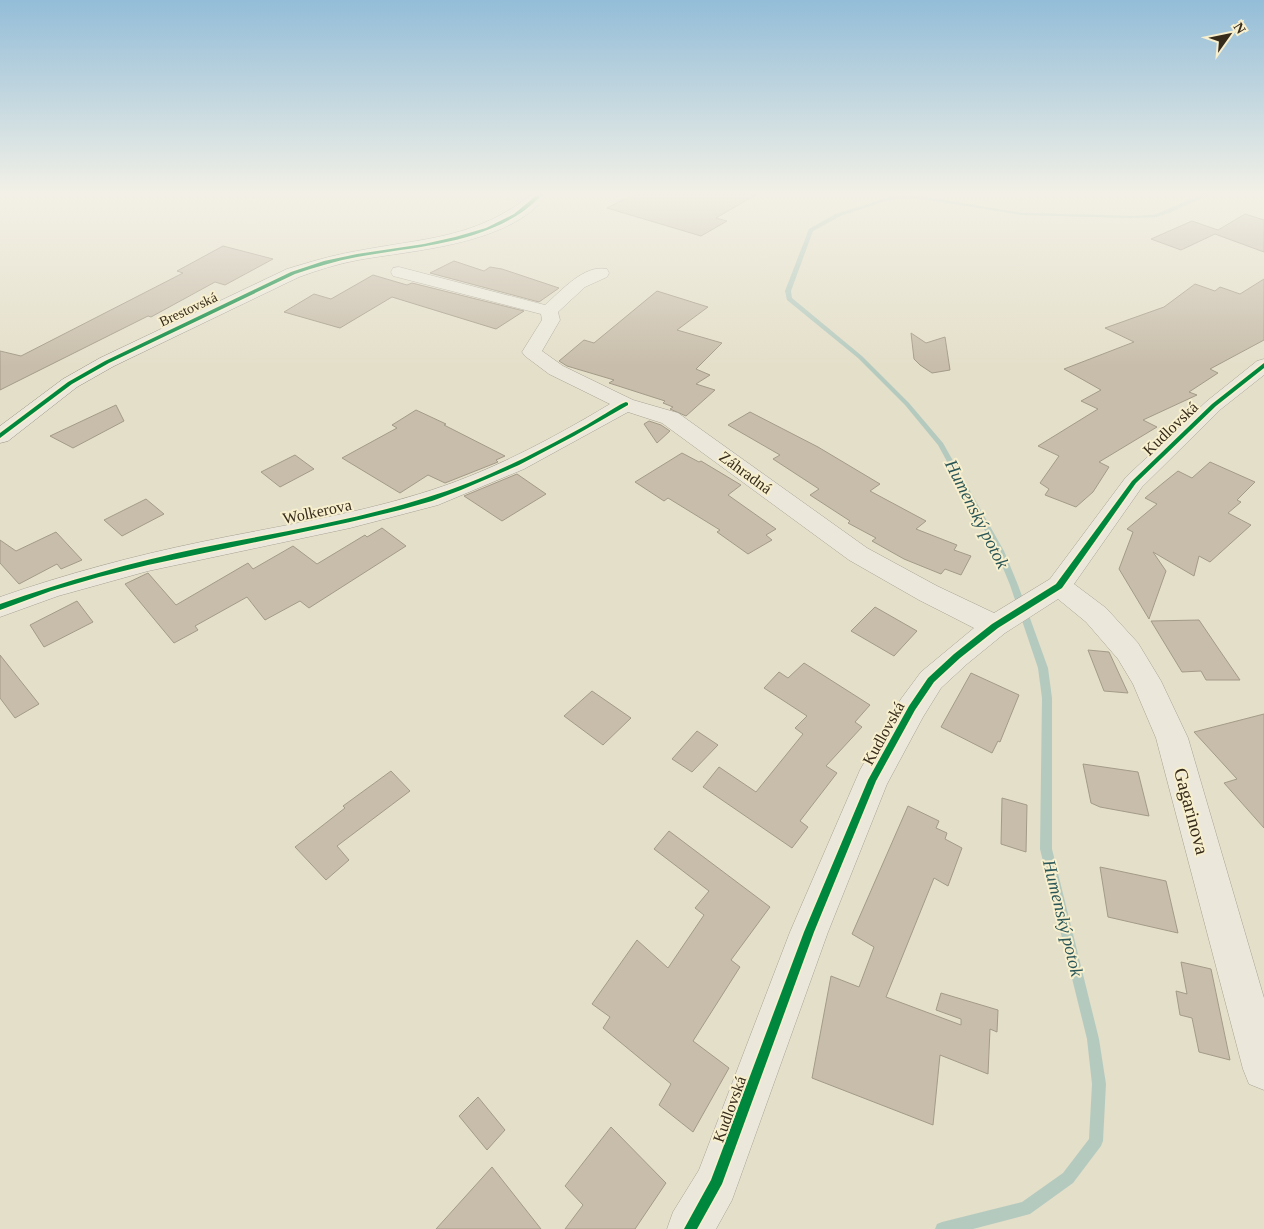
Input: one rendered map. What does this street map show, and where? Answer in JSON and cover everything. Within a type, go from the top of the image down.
[{"type":"street","name":"Brestovská","points":[[0,436],[70,383],[107,362],[293,273],[316,264],[374,251]]},
{"type":"street","points":[[399,272],[549,311],[579,283],[601,273]]},
{"type":"street","name":"Záhradná","points":[[549,311],[551,320],[532,352],[556,370],[626,404],[670,418],[858,554],[928,594],[1002,622]]},
{"type":"street","name":"Kudlovská","points":[[690,1229],[716,1184],[809,932],[872,780],[912,708],[931,680],[957,656],[1002,622],[1048,593],[1134,482],[1214,404],[1264,365]]},
{"type":"street","name":"Wolkerova","points":[[0,607],[105,572],[400,508],[469,485],[551,447],[626,404]]},
{"type":"street","name":"Gagarinova","points":[[1048,593],[1096,615],[1128,651],[1146,681],[1172,738],[1264,1069]]},
{"type":"building","points":[[213,251],[244,251],[273,259],[225,285],[215,282],[151,317],[148,316],[0,390],[0,351],[21,356],[183,273],[177,271]]},
{"type":"building","points":[[454,261],[484,271],[490,267],[502,269],[559,288],[539,302],[430,273]]},
{"type":"building","points":[[373,275],[407,285],[412,283],[524,311],[496,329],[392,297],[340,328],[284,312],[314,294],[331,299]]},
{"type":"building","points":[[1264,279],[1264,340],[1210,369],[1218,373],[1189,392],[1197,395],[1143,420],[1157,427],[1099,462],[1109,467],[1093,492],[1076,507],[1045,495],[1049,489],[1040,483],[1059,456],[1038,446],[1098,409],[1081,401],[1101,390],[1064,369],[1134,342],[1105,328],[1164,307],[1195,284],[1215,291],[1220,287],[1240,294]]},
{"type":"building","points":[[657,291],[708,307],[677,330],[722,343],[696,369],[710,375],[696,384],[715,390],[686,416],[670,409],[673,407],[663,403],[665,401],[609,383],[614,380],[567,366],[559,361],[584,340],[594,343]]},
{"type":"building","points":[[911,333],[926,343],[945,337],[950,370],[932,373],[920,365],[914,359]]},
{"type":"building","points":[[116,405],[124,421],[73,448],[50,436]]},
{"type":"building","points":[[416,410],[505,456],[496,460],[498,462],[445,483],[428,475],[400,493],[342,458],[397,428],[392,425]]},
{"type":"building","points":[[750,412],[818,447],[880,484],[870,491],[926,521],[916,529],[957,545],[954,550],[971,556],[961,575],[945,569],[941,574],[904,559],[872,541],[876,538],[848,523],[850,521],[810,495],[819,489],[773,459],[780,455],[728,425]]},
{"type":"building","points":[[649,421],[661,425],[670,431],[657,443],[644,424]]},
{"type":"building","points":[[682,453],[699,462],[701,461],[741,485],[728,495],[776,529],[766,535],[772,540],[748,554],[717,532],[720,530],[668,498],[664,501],[635,482]]},
{"type":"building","points":[[295,455],[314,469],[280,487],[261,472]]},
{"type":"building","points":[[1210,462],[1255,482],[1237,500],[1241,502],[1228,513],[1251,525],[1210,562],[1199,556],[1194,576],[1153,552],[1166,571],[1149,619],[1119,569],[1133,532],[1127,529],[1157,504],[1145,498],[1163,483],[1178,471],[1192,478]]},
{"type":"building","points":[[517,474],[546,494],[502,521],[464,496]]},
{"type":"building","points":[[146,499],[164,514],[122,536],[104,520]]},
{"type":"building","points":[[382,528],[406,546],[309,608],[300,601],[265,620],[247,597],[195,626],[198,630],[174,643],[125,584],[148,573],[176,605],[248,563],[253,569],[293,546],[317,564],[365,535],[367,537]]},
{"type":"building","points":[[56,532],[82,560],[61,569],[57,564],[19,584],[0,563],[0,540],[16,551]]},
{"type":"building","points":[[77,601],[93,622],[44,647],[30,625]]},
{"type":"building","points":[[875,607],[917,631],[894,656],[851,631]]},
{"type":"building","points":[[1199,620],[1240,680],[1206,680],[1201,671],[1182,672],[1151,621]]},
{"type":"building","points":[[1088,650],[1109,652],[1128,693],[1104,691]]},
{"type":"building","points":[[0,655],[39,704],[15,718],[0,698]]},
{"type":"building","points":[[804,663],[870,705],[855,722],[862,727],[826,766],[837,773],[800,821],[808,827],[792,848],[703,787],[719,767],[756,792],[803,734],[795,728],[807,716],[764,688],[779,672],[788,678]]},
{"type":"building","points":[[971,673],[1019,695],[1000,742],[998,741],[992,753],[941,727]]},
{"type":"building","points":[[592,691],[631,718],[603,745],[564,716]]},
{"type":"building","points":[[1264,714],[1264,828],[1224,783],[1237,779],[1194,732]]},
{"type":"building","points":[[697,731],[718,745],[692,772],[672,759]]},
{"type":"building","points":[[1083,764],[1138,772],[1149,816],[1100,807],[1091,803]]},
{"type":"building","points":[[391,771],[410,791],[337,846],[349,860],[326,880],[295,847],[345,808],[343,806]]},
{"type":"building","points":[[1002,798],[1027,805],[1026,852],[1001,844]]},
{"type":"building","points":[[908,806],[939,821],[936,828],[947,833],[945,839],[962,848],[948,886],[934,878],[886,997],[961,1025],[961,1019],[936,1010],[941,993],[998,1010],[997,1032],[990,1029],[988,1074],[940,1055],[933,1125],[812,1078],[831,976],[859,987],[874,947],[852,934]]},
{"type":"building","points":[[669,831],[770,907],[731,960],[740,967],[693,1041],[729,1068],[693,1132],[659,1105],[671,1084],[603,1028],[610,1017],[592,1004],[637,940],[668,968],[704,915],[695,908],[709,891],[654,849]]},
{"type":"building","points":[[1100,867],[1166,881],[1178,933],[1108,917]]},
{"type":"building","points":[[1181,962],[1211,969],[1230,1060],[1199,1052],[1192,1018],[1180,1015],[1176,991],[1187,994]]},
{"type":"building","points":[[478,1097],[505,1130],[487,1150],[459,1116]]},
{"type":"building","points":[[611,1127],[666,1183],[635,1229],[565,1229],[583,1205],[565,1186]]},
{"type":"building","points":[[492,1167],[541,1229],[436,1229]]},
{"type":"waterway","name":"Humenský potok","points":[[803,251],[788,291],[789,299],[860,357],[907,404],[941,444],[1000,551],[1043,668],[1047,698],[1046,849],[1093,1039],[1099,1084],[1096,1141],[1068,1178],[1025,1209],[942,1229]]},
{"type":"cycle path","points":[[0,436],[70,383],[107,362],[293,273],[324,263],[381,251]]},
{"type":"cycle path","points":[[690,1229],[716,1184],[809,932],[872,780],[912,708],[931,680],[957,656],[995,626],[1059,586],[1134,482],[1214,405],[1264,365]]},
{"type":"cycle path","points":[[0,607],[49,589],[148,562],[350,520],[430,499],[488,477],[545,450],[626,404]]}]
